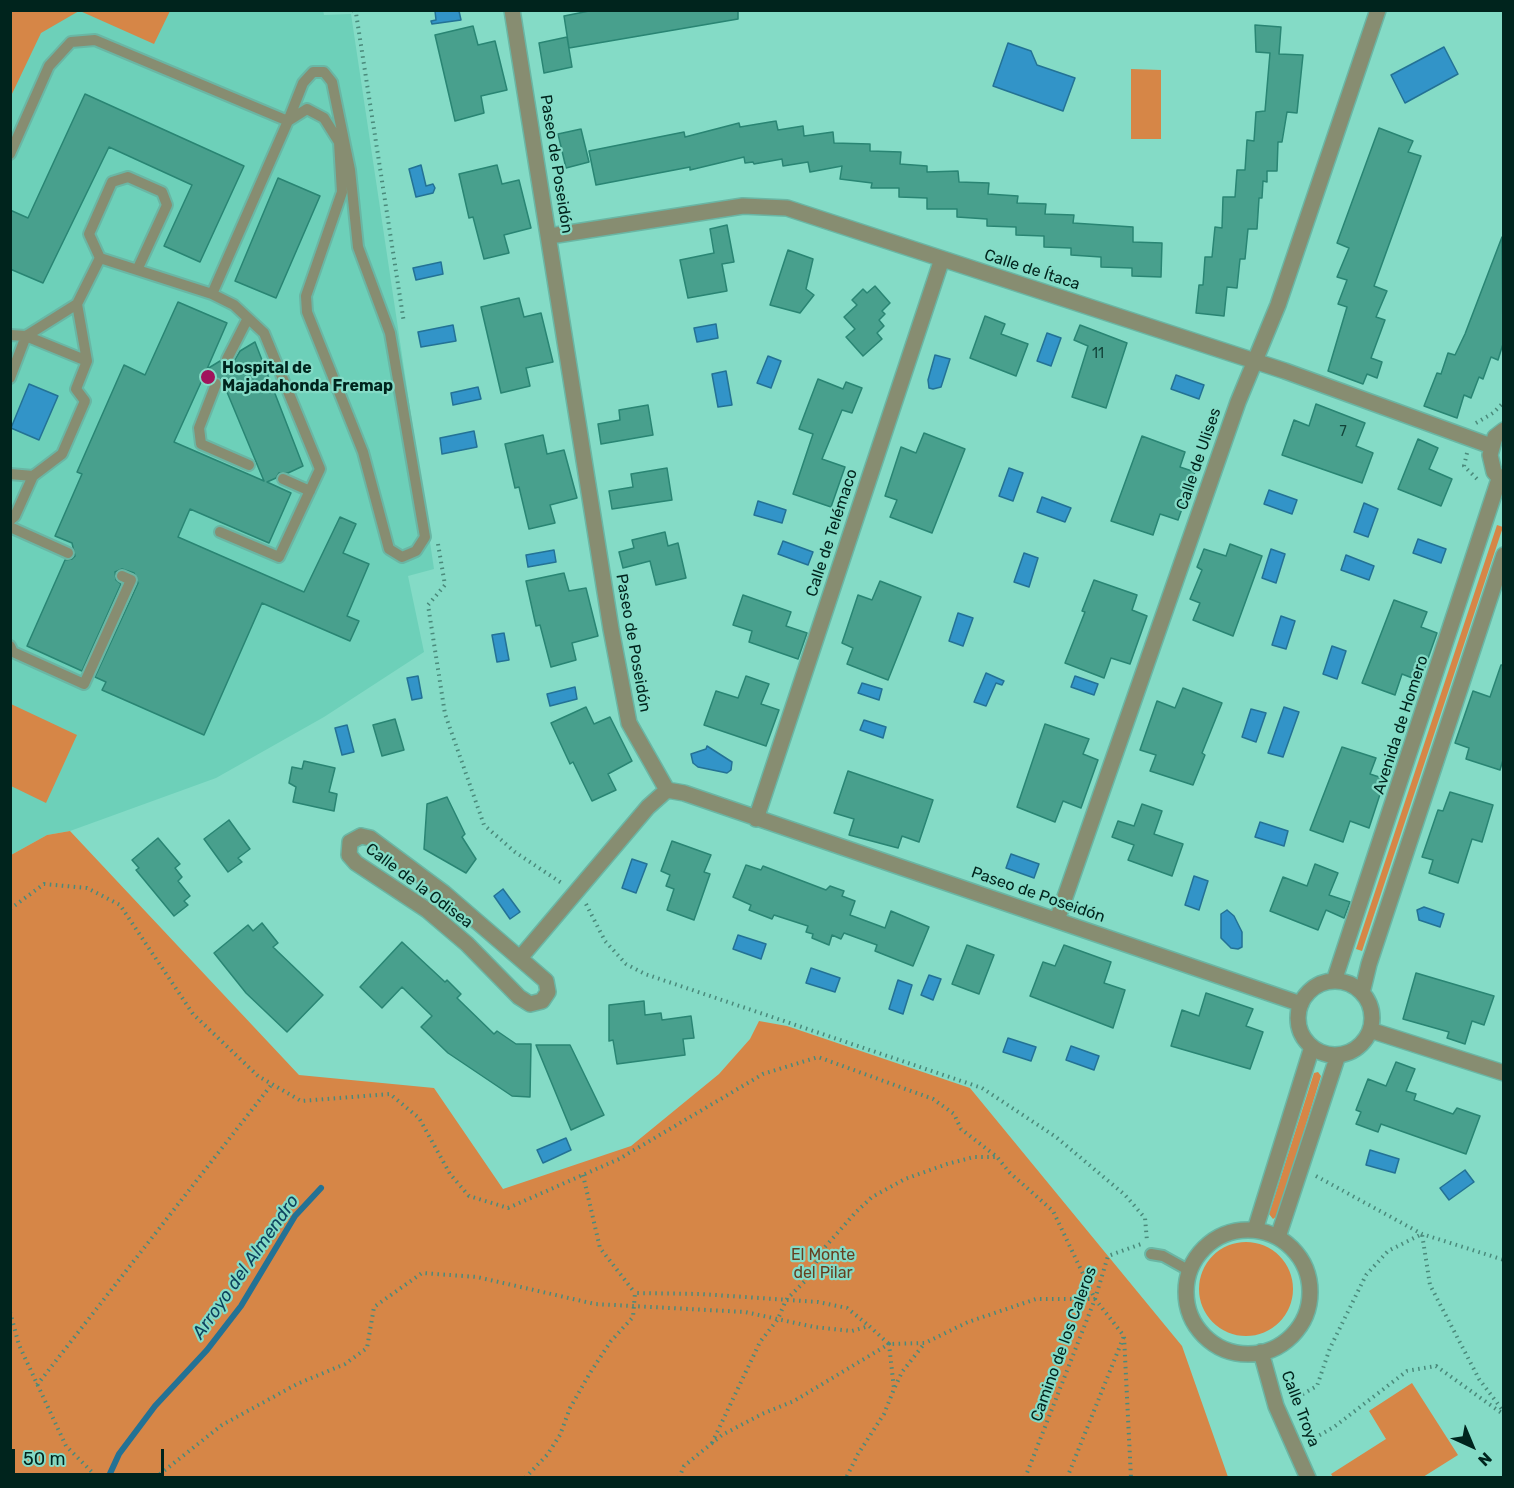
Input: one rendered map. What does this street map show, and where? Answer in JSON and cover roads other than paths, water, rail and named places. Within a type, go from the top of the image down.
[{"type":"street","name":"Paseo de Poseidón","points":[[512,10],[611,629],[629,723],[666,790],[684,793],[1301,1004]]},
{"type":"street","name":"Calle de Ulises","points":[[1058,920],[1238,402],[1278,305],[1378,10]]},
{"type":"street","name":"Calle de Ítaca","points":[[550,237],[743,206],[787,208],[1254,362],[1491,446]]},
{"type":"street","name":"Calle de Telémaco","points":[[756,819],[942,259]]},
{"type":"street","points":[[1501,481],[1491,464],[1491,446],[1503,430]]},
{"type":"street","name":"Avenida de Homero","points":[[1334,981],[1501,481]]},
{"type":"street","points":[[1362,993],[1369,964],[1503,555]]},
{"type":"street","points":[[520,958],[648,807],[666,790]]},
{"type":"street","name":"Calle de la Odisea","points":[[361,836],[370,838],[444,893],[520,958],[546,981],[548,992],[542,1001],[530,1004],[519,997],[466,944],[427,910],[356,863],[349,855],[350,842],[361,836]]},
{"type":"street","points":[[1334,981],[1344,982],[1362,993],[1372,1010],[1370,1030],[1358,1047],[1338,1055],[1312,1047],[1299,1027],[1301,1004],[1314,988],[1334,981]]},
{"type":"street","points":[[1370,1030],[1503,1073]]},
{"type":"street","points":[[1255,1230],[1312,1047]]},
{"type":"street","points":[[1278,1237],[1338,1055]]},
{"type":"street","points":[[1255,1230],[1278,1237],[1293,1248],[1304,1264],[1310,1282],[1310,1300],[1304,1319],[1293,1334],[1278,1346],[1261,1352],[1242,1353],[1224,1349],[1208,1339],[1196,1325],[1188,1308],[1186,1289],[1190,1271],[1200,1253],[1215,1239],[1235,1231],[1255,1230]]},
{"type":"street","name":"Calle Troya","points":[[1261,1352],[1276,1406],[1308,1478]]},
{"type":"lane","points":[[10,154],[49,66],[71,42],[95,40],[288,121]]},
{"type":"lane","points":[[212,294],[303,83],[313,72],[324,72],[332,82],[350,170],[358,247],[390,333],[425,537],[416,551],[402,557],[389,549],[363,452],[307,312],[306,296],[342,192],[339,142],[324,118],[307,110],[288,121]]},
{"type":"lane","points":[[10,378],[26,336],[77,304],[99,258],[89,234],[112,182],[128,177],[162,192],[167,205],[138,268]]},
{"type":"lane","points":[[99,258],[138,268],[212,294],[234,305],[264,333],[320,469],[279,557],[220,532]]},
{"type":"lane","points":[[10,520],[15,516],[33,476],[62,454],[85,401],[76,389],[87,361],[77,304]]},
{"type":"lane","points":[[227,359],[248,318]]},
{"type":"lane","points":[[10,334],[26,336],[87,361]]},
{"type":"lane","points":[[216,384],[199,428],[201,444],[249,465]]},
{"type":"lane","points":[[10,474],[33,476]]},
{"type":"lane","points":[[283,479],[310,491]]},
{"type":"lane","points":[[10,527],[68,553]]},
{"type":"lane","points":[[10,646],[13,652],[84,684],[131,580],[122,576]]},
{"type":"lane","points":[[1151,1254],[1163,1256],[1190,1271]]},
{"type":"water","points":[[435,11],[459,11],[461,20],[432,24],[431,21],[436,20]]},
{"type":"water","points":[[1008,43],[1031,51],[1037,65],[1075,78],[1063,111],[993,86]]},
{"type":"water","points":[[1444,47],[1458,74],[1405,103],[1391,75]]},
{"type":"water","points":[[421,165],[426,186],[433,184],[435,188],[433,193],[416,197],[409,169]]},
{"type":"water","points":[[441,262],[443,274],[416,280],[413,268]]},
{"type":"water","points":[[716,324],[718,338],[697,342],[694,328]]},
{"type":"water","points":[[453,325],[456,341],[421,347],[418,332]]},
{"type":"water","points":[[1047,333],[1061,338],[1051,366],[1037,361]]},
{"type":"water","points":[[935,355],[950,359],[941,387],[933,389],[929,388],[928,380]]},
{"type":"water","points":[[768,356],[781,361],[771,388],[757,383]]},
{"type":"water","points":[[726,371],[732,405],[718,407],[712,374]]},
{"type":"water","points":[[1176,375],[1204,385],[1199,399],[1171,389]]},
{"type":"water","points":[[29,384],[58,396],[39,440],[11,428]]},
{"type":"water","points":[[478,387],[481,399],[453,405],[451,393]]},
{"type":"water","points":[[474,431],[477,447],[442,454],[440,438]]},
{"type":"water","points":[[1009,468],[1023,473],[1013,501],[999,496]]},
{"type":"water","points":[[1269,490],[1297,500],[1292,514],[1264,504]]},
{"type":"water","points":[[1042,497],[1071,508],[1065,522],[1037,512]]},
{"type":"water","points":[[758,501],[786,510],[782,523],[754,515]]},
{"type":"water","points":[[1364,503],[1378,509],[1368,537],[1354,532]]},
{"type":"water","points":[[1418,539],[1446,549],[1441,563],[1413,553]]},
{"type":"water","points":[[783,541],[813,552],[808,565],[778,554]]},
{"type":"water","points":[[1271,549],[1285,554],[1276,583],[1262,578]]},
{"type":"water","points":[[554,550],[556,562],[528,567],[526,555]]},
{"type":"water","points":[[1024,553],[1038,558],[1029,587],[1014,582]]},
{"type":"water","points":[[1346,555],[1374,566],[1369,580],[1341,570]]},
{"type":"water","points":[[958,613],[973,618],[963,646],[949,641]]},
{"type":"water","points":[[1281,616],[1295,621],[1286,649],[1272,645]]},
{"type":"water","points":[[504,633],[509,660],[497,662],[492,635]]},
{"type":"water","points":[[1332,646],[1346,651],[1337,679],[1323,674]]},
{"type":"water","points":[[986,673],[1004,681],[1002,685],[996,683],[986,706],[974,702]]},
{"type":"water","points":[[418,676],[422,698],[412,700],[407,678]]},
{"type":"water","points":[[1075,676],[1098,684],[1094,695],[1071,687]]},
{"type":"water","points":[[862,683],[882,689],[879,700],[858,693]]},
{"type":"water","points":[[575,687],[577,699],[550,706],[547,694]]},
{"type":"water","points":[[1284,707],[1299,712],[1283,757],[1268,753]]},
{"type":"water","points":[[1251,709],[1266,713],[1256,742],[1242,737]]},
{"type":"water","points":[[864,720],[886,727],[883,738],[860,730]]},
{"type":"water","points":[[347,725],[354,752],[342,755],[335,728]]},
{"type":"water","points":[[707,746],[732,762],[731,770],[727,773],[698,767],[693,763],[691,754],[706,749]]},
{"type":"water","points":[[1260,822],[1288,831],[1284,846],[1255,837]]},
{"type":"water","points":[[1011,854],[1039,864],[1034,878],[1006,868]]},
{"type":"water","points":[[632,859],[647,864],[636,893],[622,888]]},
{"type":"water","points":[[1194,876],[1208,881],[1199,910],[1185,905]]},
{"type":"water","points":[[503,889],[520,912],[510,919],[494,896]]},
{"type":"water","points":[[1424,907],[1444,914],[1440,927],[1419,920],[1417,910]]},
{"type":"water","points":[[1227,910],[1234,916],[1242,932],[1242,947],[1238,949],[1231,948],[1221,938],[1221,914]]},
{"type":"water","points":[[738,935],[766,944],[761,959],[733,949]]},
{"type":"water","points":[[811,968],[840,978],[835,992],[806,983]]},
{"type":"water","points":[[929,975],[941,979],[933,1000],[921,995]]},
{"type":"water","points":[[898,980],[912,985],[903,1014],[889,1009]]},
{"type":"water","points":[[1008,1038],[1036,1047],[1031,1061],[1003,1052]]},
{"type":"water","points":[[1071,1046],[1099,1056],[1094,1070],[1066,1060]]},
{"type":"water","points":[[566,1138],[571,1150],[543,1163],[537,1150]]},
{"type":"water","points":[[1370,1150],[1399,1159],[1395,1173],[1366,1165]]},
{"type":"water","points":[[1465,1170],[1474,1182],[1449,1200],[1440,1188]]},
{"type":"waterway","name":"Arroyo del Almendro","points":[[108,1478],[119,1454],[155,1406],[207,1350],[241,1306],[295,1216],[321,1188]]},
{"type":"place","name":"Hospital de Majadahonda Fremap","points":[[208,377]]},
{"type":"park label","name":"El Monte del Pilar","points":[[823,1264]]}]
